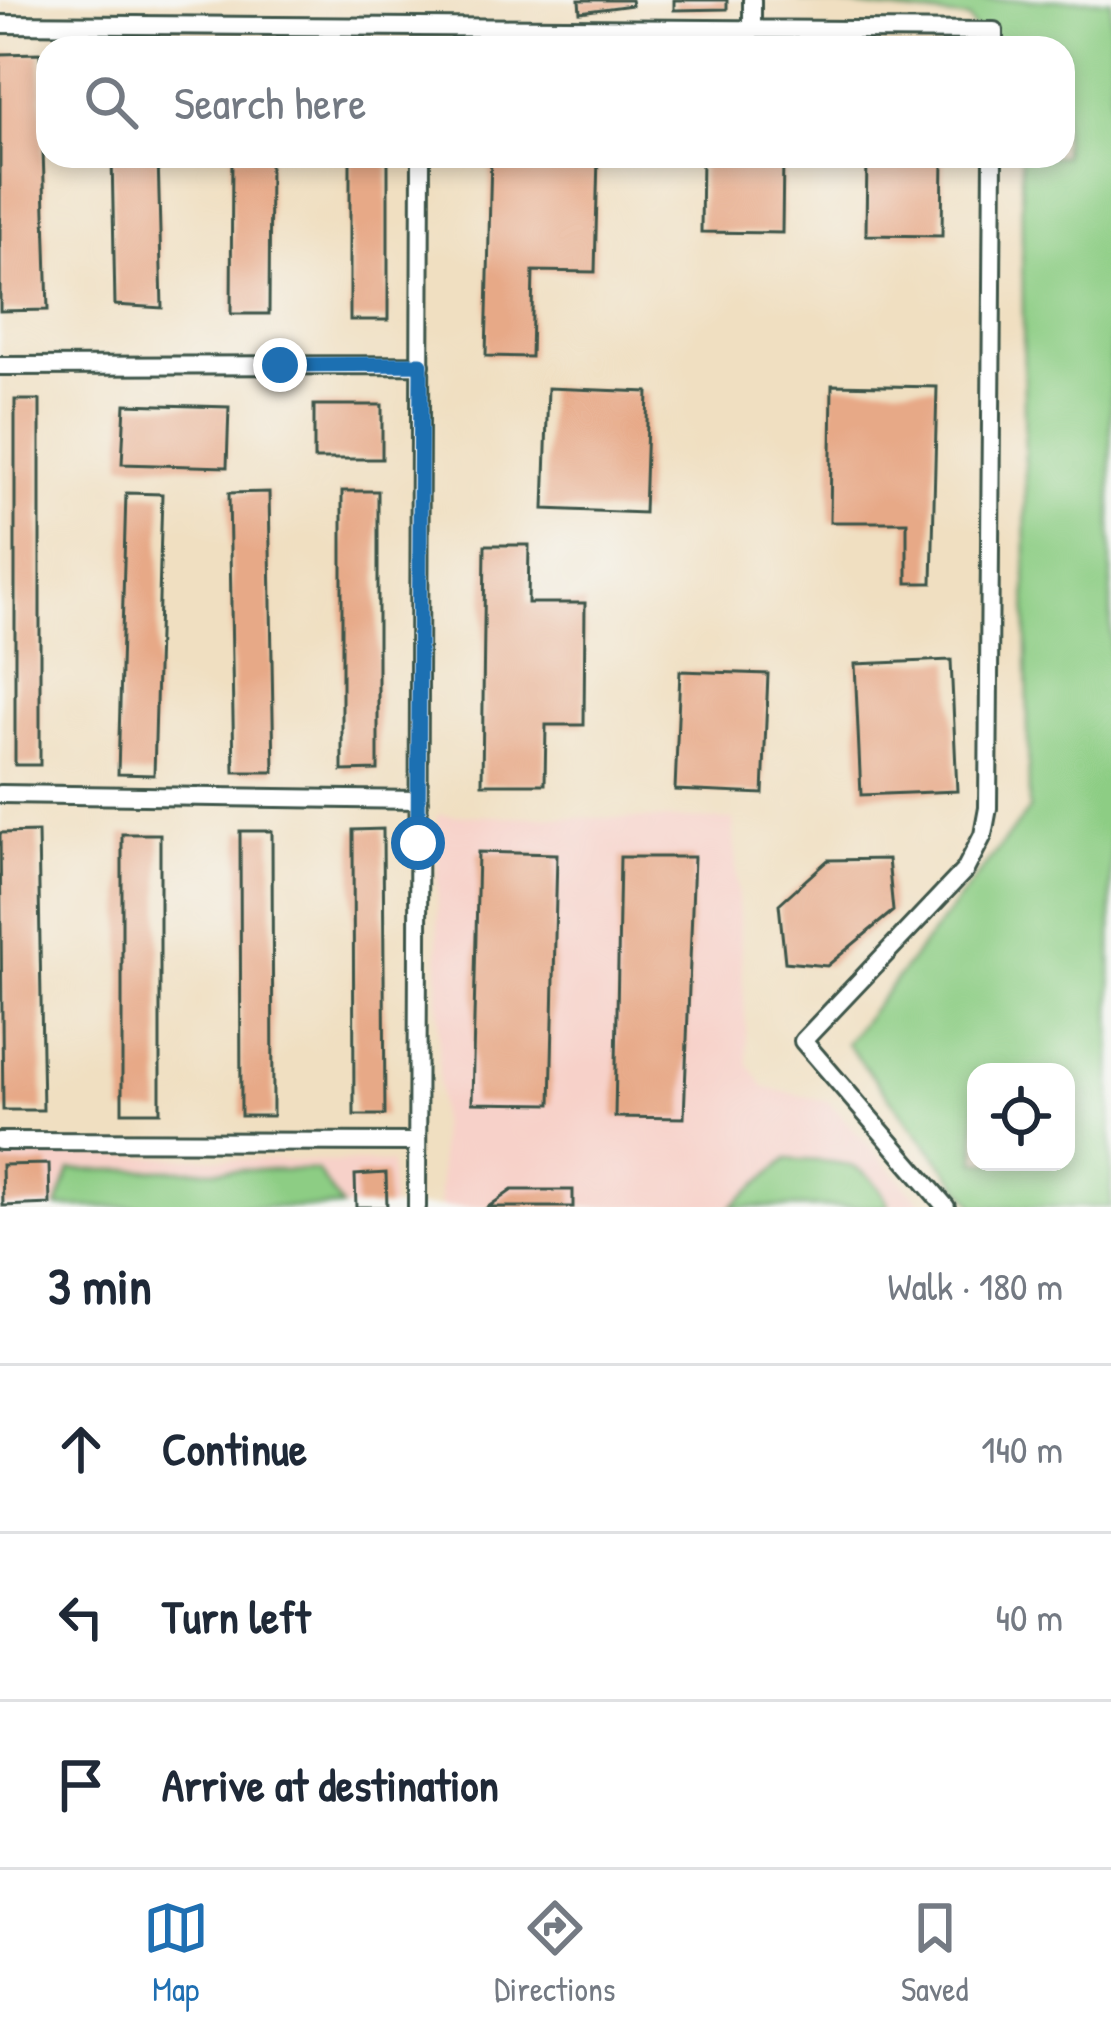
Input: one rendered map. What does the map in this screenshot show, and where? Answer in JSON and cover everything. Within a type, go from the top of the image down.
[{"type":"street","points":[[752,0],[752,29]]},
{"type":"street","points":[[0,24],[362,36]]},
{"type":"street","points":[[495,36],[752,29],[994,32],[994,36]]},
{"type":"street","points":[[417,1207],[422,168]]},
{"type":"street","points":[[946,1207],[803,1041],[965,870],[982,836],[988,808],[993,168]]},
{"type":"street","points":[[0,366],[421,364]]},
{"type":"street","points":[[0,794],[419,800]]},
{"type":"street","points":[[0,1142],[417,1142]]},
{"type":"shaded area","points":[[437,815],[733,820],[748,1064],[765,1088],[828,1101],[925,1207],[440,1207]]},
{"type":"shaded area","points":[[0,1153],[391,1163],[392,1207],[0,1207]]},
{"type":"green space","points":[[799,0],[1111,0],[1111,1207],[976,1207],[846,1043],[1029,810],[1021,168],[1075,168],[1075,36],[978,36],[969,19]]},
{"type":"green space","points":[[787,1159],[834,1162],[860,1170],[881,1190],[889,1207],[731,1207]]},
{"type":"green space","points":[[70,1170],[317,1170],[342,1207],[57,1207]]},
{"type":"building","points":[[579,0],[631,0],[632,5],[580,12]]},
{"type":"building","points":[[674,0],[727,0],[727,9],[674,10]]},
{"type":"building","points":[[36,53],[36,168],[44,168],[48,310],[0,311],[0,54]]},
{"type":"building","points":[[112,168],[158,168],[162,308],[115,305]]},
{"type":"building","points":[[232,168],[270,168],[269,314],[231,314]]},
{"type":"building","points":[[350,168],[388,168],[388,320],[350,320]]},
{"type":"building","points":[[491,168],[598,168],[595,272],[533,271],[531,357],[486,356]]},
{"type":"building","points":[[702,168],[783,168],[782,233],[701,232]]},
{"type":"building","points":[[867,168],[943,168],[942,236],[866,235]]},
{"type":"building","points":[[832,385],[937,387],[932,583],[907,583],[907,522],[830,522]]},
{"type":"building","points":[[548,388],[648,392],[644,513],[544,509]]},
{"type":"building","points":[[15,400],[40,400],[40,765],[15,765]]},
{"type":"building","points":[[125,404],[229,407],[227,467],[122,464]]},
{"type":"building","points":[[314,405],[382,405],[382,459],[314,459]]},
{"type":"building","points":[[342,491],[378,491],[378,770],[342,771]]},
{"type":"building","points":[[269,492],[274,772],[234,772],[229,493]]},
{"type":"building","points":[[126,493],[162,494],[154,775],[118,774]]},
{"type":"building","points":[[485,545],[529,545],[528,603],[585,603],[584,725],[546,725],[545,784],[482,784]]},
{"type":"building","points":[[951,660],[957,791],[861,795],[855,664]]},
{"type":"building","points":[[680,671],[768,674],[763,794],[675,790]]},
{"type":"building","points":[[383,829],[385,1115],[354,1115],[353,830]]},
{"type":"building","points":[[240,831],[272,831],[273,1116],[241,1116]]},
{"type":"building","points":[[38,832],[43,1110],[3,1110],[0,833]]},
{"type":"building","points":[[122,834],[160,834],[160,1112],[122,1112]]},
{"type":"building","points":[[478,852],[557,854],[551,1104],[472,1103]]},
{"type":"building","points":[[620,857],[694,857],[684,1118],[615,1117]]},
{"type":"building","points":[[888,859],[893,911],[827,966],[785,962],[779,904],[828,860]]},
{"type":"building","points":[[49,1164],[50,1204],[3,1206],[2,1165]]},
{"type":"building","points":[[386,1173],[387,1207],[356,1207],[355,1175]]},
{"type":"building","points":[[512,1190],[573,1190],[573,1207],[488,1207]]},
{"type":"route","points":[[280,365],[421,364],[418,843]]}]
